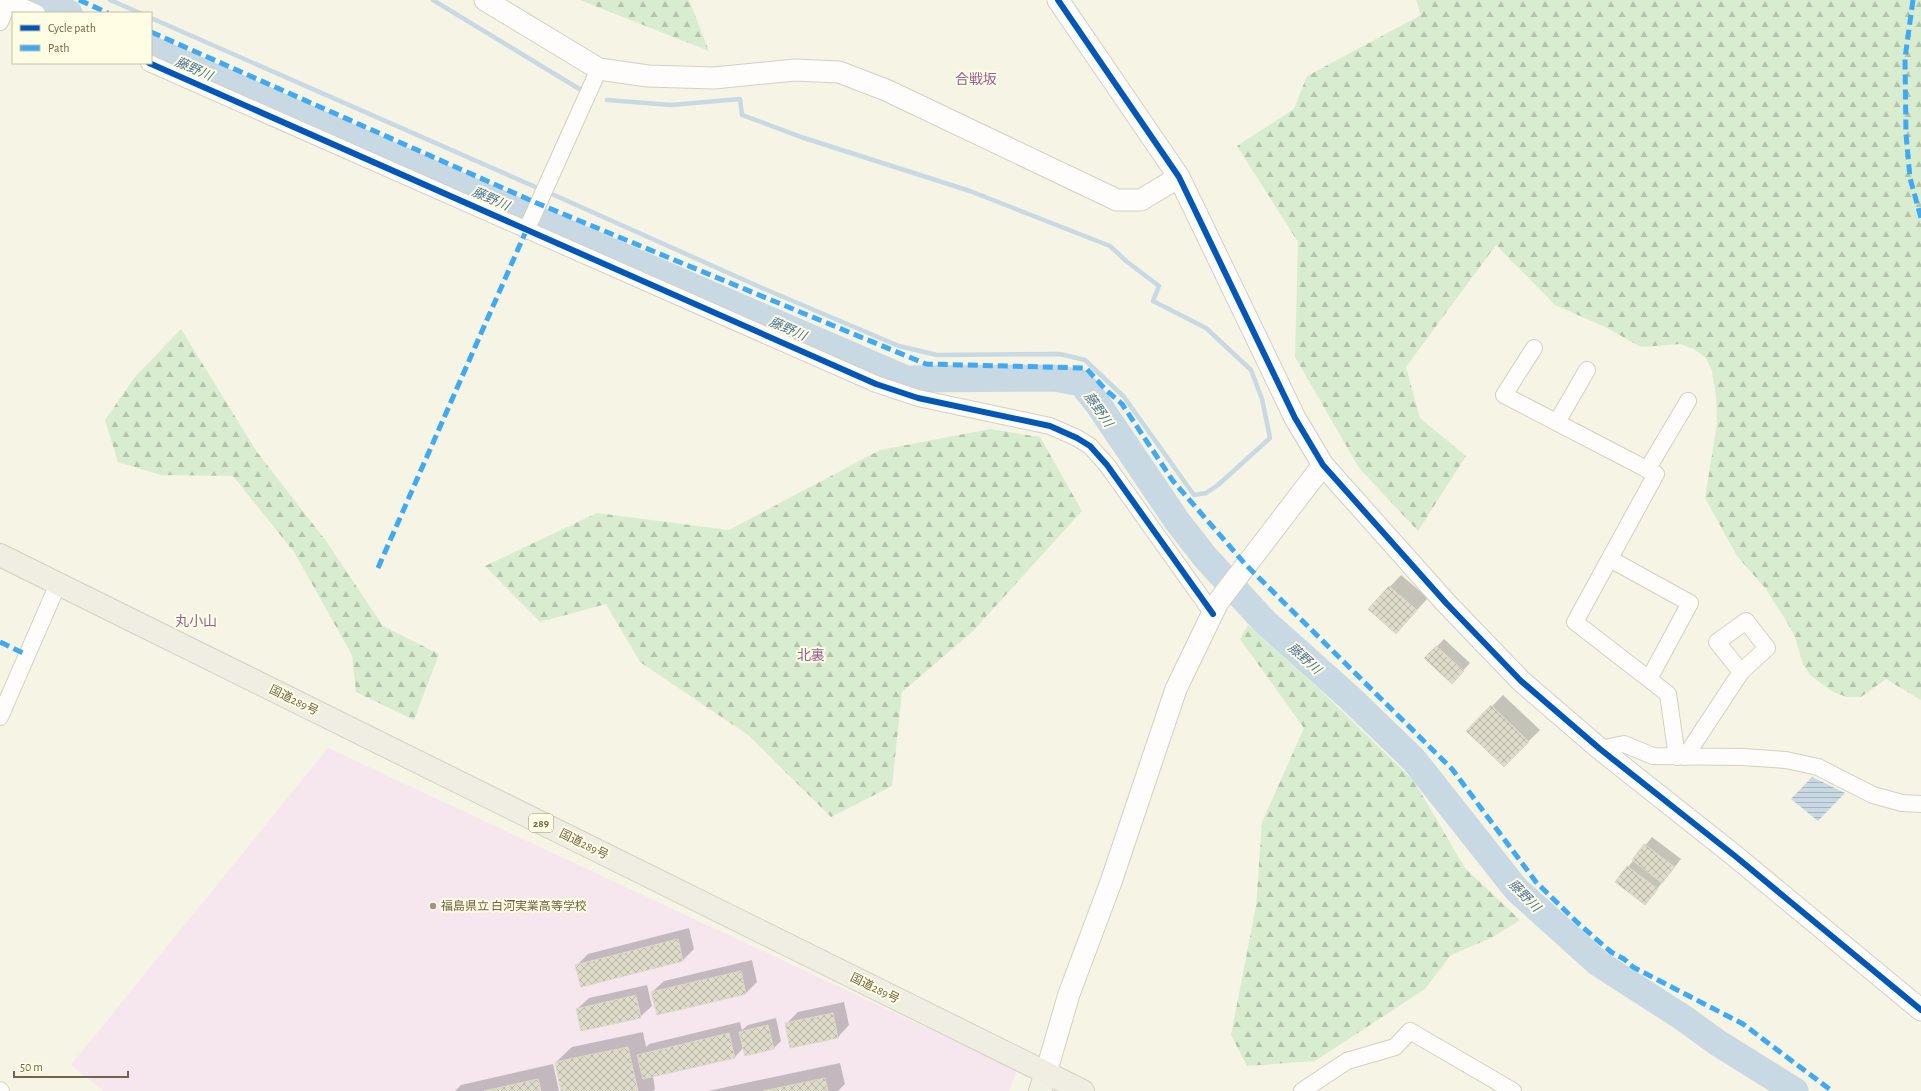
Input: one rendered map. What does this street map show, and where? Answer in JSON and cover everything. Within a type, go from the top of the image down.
[{"type":"highway","name":"国道289号","points":[[0,555],[1043,1082],[1083,1091]]},
{"type":"street","points":[[0,22],[9,0],[35,12]]},
{"type":"street","points":[[485,0],[599,69],[648,76],[714,78],[795,70],[839,72],[886,90],[1117,200],[1141,200],[1179,177]]},
{"type":"street","points":[[1058,0],[1179,177],[1295,418],[1323,465],[1446,602],[1521,681],[1600,749],[1735,856],[1921,1010]]},
{"type":"street","points":[[151,64],[526,231],[876,384],[918,398],[1050,426],[1077,438],[1090,446],[1107,465],[1216,608]]},
{"type":"street","points":[[526,231],[599,69]]},
{"type":"street","points":[[1534,348],[1504,395],[1656,474],[1575,622],[1668,694],[1681,757]]},
{"type":"street","points":[[1556,422],[1587,370]]},
{"type":"street","points":[[1647,470],[1688,401]]},
{"type":"street","points":[[1043,1082],[1069,994],[1111,882],[1176,689],[1200,636],[1216,608],[1241,572],[1323,465]]},
{"type":"street","points":[[1610,559],[1690,603],[1649,679]]},
{"type":"street","points":[[0,717],[58,584]]},
{"type":"street","points":[[1681,757],[1741,672]]},
{"type":"street","points":[[1600,749],[1624,744],[1653,756],[1742,757],[1786,760],[1818,767],[1873,795],[1902,803],[1921,804]]},
{"type":"street","points":[[1302,1091],[1346,1061],[1395,1047],[1410,1031],[1513,1091]]},
{"type":"shaded area","name":"福島県立 白河実業高等学校","points":[[328,748],[1017,1070],[1009,1091],[104,1091],[71,1065]]},
{"type":"green space","points":[[580,0],[689,0],[709,51]]},
{"type":"green space","points":[[1416,0],[1921,0],[1921,700],[1886,679],[1861,697],[1847,697],[1833,692],[1810,675],[1803,664],[1795,637],[1787,622],[1765,588],[1737,556],[1705,498],[1717,424],[1716,397],[1712,371],[1706,358],[1694,349],[1680,344],[1641,347],[1605,327],[1555,305],[1496,245],[1406,367],[1420,418],[1466,456],[1418,531],[1359,468],[1295,357],[1298,242],[1237,146],[1294,109],[1307,76],[1421,15]]},
{"type":"green space","points":[[181,329],[257,452],[326,541],[383,626],[439,654],[414,720],[356,692],[352,655],[294,552],[233,476],[161,475],[118,462],[105,420],[134,378]]},
{"type":"green space","points":[[990,429],[1040,437],[1082,511],[972,632],[902,692],[892,786],[831,817],[748,735],[640,662],[606,604],[540,622],[485,566],[597,513],[729,530],[880,450]]},
{"type":"green space","points":[[1248,625],[1319,689],[1414,781],[1465,868],[1520,920],[1491,938],[1451,955],[1425,989],[1315,1061],[1247,1066],[1231,1035],[1256,906],[1262,822],[1304,728],[1240,639]]},
{"type":"green space","points":[[1782,1085],[1796,1091],[1775,1091]]},
{"type":"water","points":[[1812,777],[1845,793],[1818,821],[1791,799]]},
{"type":"building","points":[[1389,586],[1417,610],[1396,634],[1368,609]]},
{"type":"building","points":[[1436,646],[1464,671],[1452,684],[1424,658]]},
{"type":"building","points":[[1491,705],[1529,742],[1504,767],[1466,731]]},
{"type":"building","points":[[1644,844],[1675,867],[1662,883],[1632,860]]},
{"type":"building","points":[[1627,866],[1658,889],[1645,905],[1615,882]]},
{"type":"building","points":[[678,939],[683,961],[581,987],[575,965]]},
{"type":"building","points":[[741,971],[746,994],[657,1015],[651,992]]},
{"type":"building","points":[[636,995],[641,1018],[581,1031],[576,1009]]},
{"type":"building","points":[[833,1013],[838,1038],[790,1048],[785,1023]]},
{"type":"building","points":[[768,1025],[774,1049],[745,1056],[739,1032]]},
{"type":"building","points":[[729,1033],[735,1058],[643,1079],[637,1055]]},
{"type":"building","points":[[628,1047],[638,1091],[561,1091],[555,1062]]},
{"type":"building","points":[[825,1078],[828,1091],[763,1091]]},
{"type":"building","points":[[538,1079],[541,1091],[484,1091]]},
{"type":"waterway","name":"藤野川","points":[[40,0],[67,12]]},
{"type":"waterway","points":[[110,0],[138,12]]},
{"type":"waterway","points":[[433,0],[581,90]]},
{"type":"waterway","points":[[152,18],[540,189]]},
{"type":"waterway","name":"藤野川","points":[[152,49],[506,206],[906,379],[1054,378],[1081,383],[1098,404],[1177,521],[1205,557],[1265,622],[1350,698],[1414,760],[1516,889],[1598,963],[1682,1017],[1718,1043],[1795,1091]]},
{"type":"waterway","points":[[554,195],[760,287],[899,346],[937,355],[1060,354],[1085,360],[1124,397],[1194,495],[1206,493],[1218,485],[1270,438],[1262,399],[1251,370],[1206,328],[1153,301],[1159,286],[1126,261],[1110,246],[970,191],[801,137],[742,115],[740,99],[671,105],[607,100]]},
{"type":"marked path","points":[[79,0],[106,12]]},
{"type":"marked path","points":[[1913,0],[1905,58],[1906,134],[1910,178],[1921,218]]},
{"type":"marked path","points":[[152,32],[539,204],[926,364],[1086,368],[1105,389],[1122,404],[1173,481],[1246,565],[1452,769],[1536,882],[1579,924],[1611,952],[1624,959],[1633,967],[1743,1024],[1832,1091]]},
{"type":"marked path","points":[[378,568],[526,231]]},
{"type":"marked path","points":[[0,642],[27,655]]},
{"type":"cycle path","points":[[1058,0],[1179,177],[1295,418],[1323,465],[1446,603],[1521,681],[1600,749],[1735,856],[1921,1010]]},
{"type":"cycle path","points":[[151,64],[876,384],[918,398],[1050,426],[1077,438],[1090,446],[1107,465],[1213,614]]},
{"type":"place","name":"福島県立 白河実業高等学校","points":[[433,906]]},
{"type":"district","name":"合戦坂","points":[[976,79]]},
{"type":"district","name":"丸小山","points":[[196,621]]},
{"type":"district","name":"北裏","points":[[811,655]]}]
